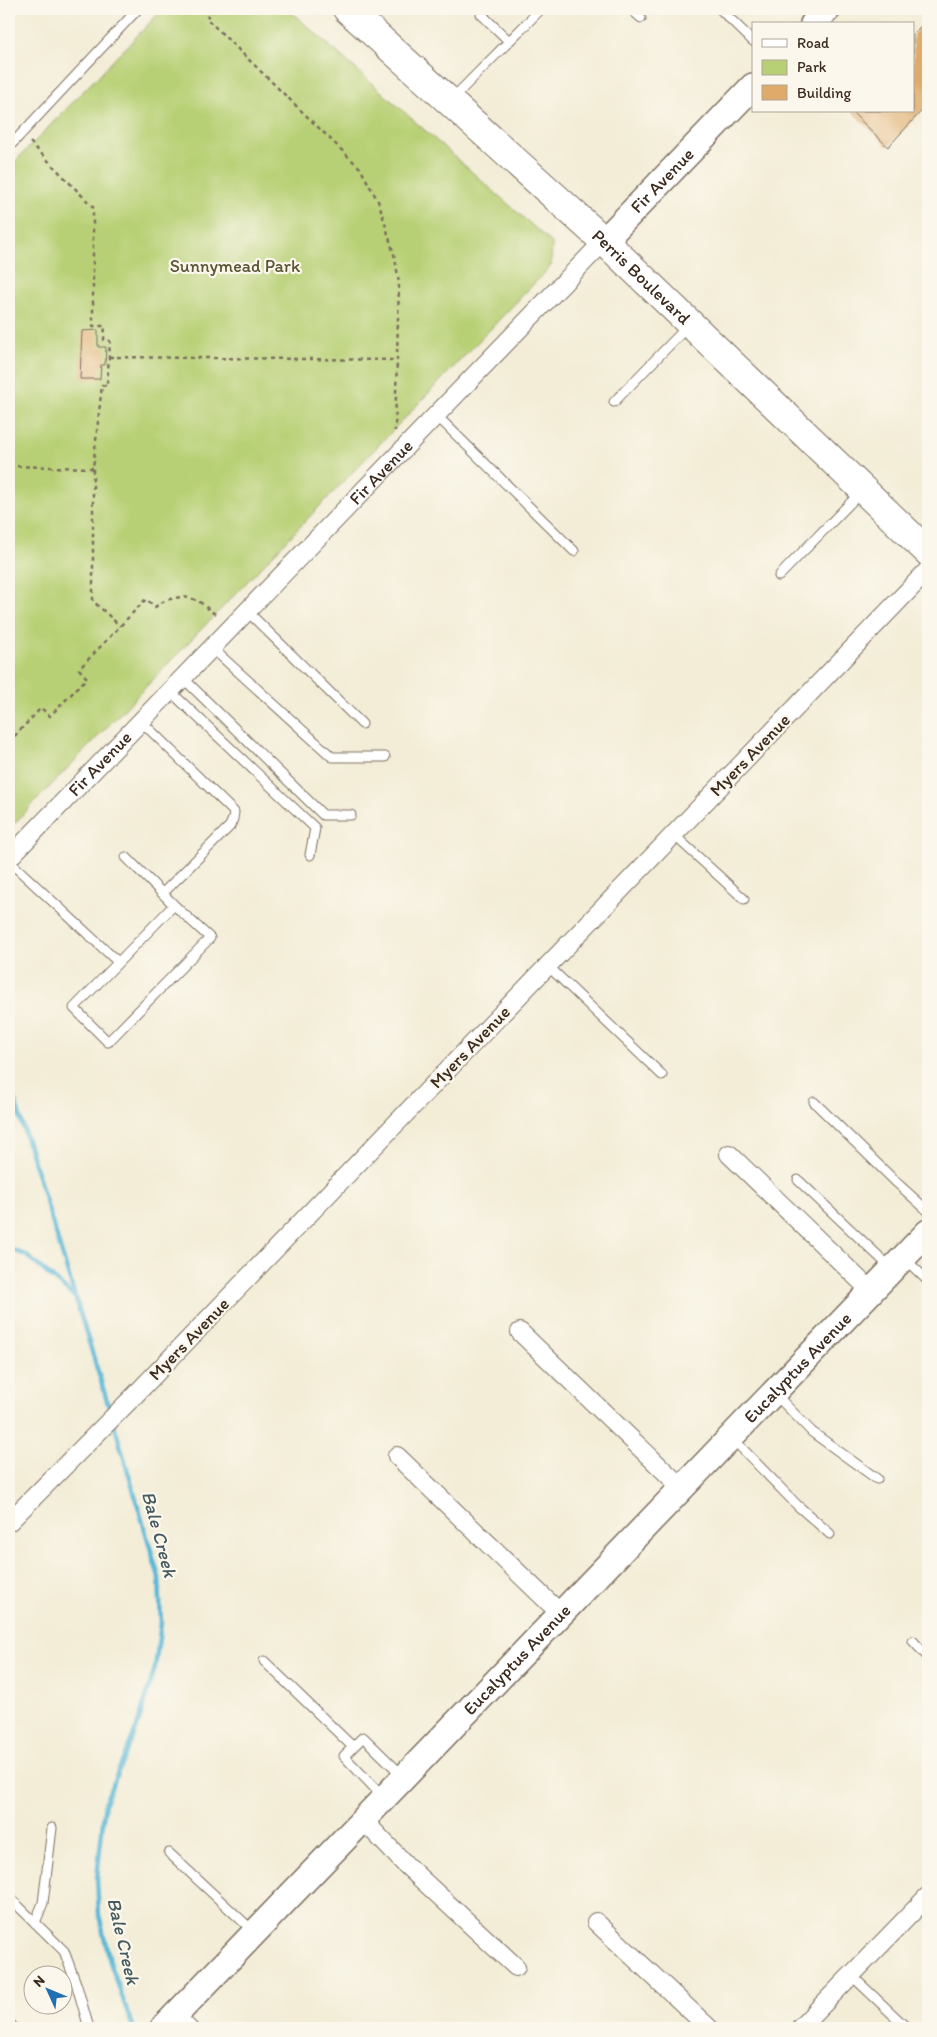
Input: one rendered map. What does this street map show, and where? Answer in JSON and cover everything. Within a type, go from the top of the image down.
[{"type":"main road","name":"Perris Boulevard","points":[[361,13],[450,102],[604,241],[928,552]]},
{"type":"street","points":[[816,22],[828,9]]},
{"type":"street","name":"Fir Avenue","points":[[9,859],[752,87]]},
{"type":"street","name":"Myers Avenue","points":[[9,1522],[136,1394],[928,570]]},
{"type":"street","points":[[729,1154],[871,1292]]},
{"type":"street","name":"Eucalyptus Avenue","points":[[178,2023],[255,1933],[928,1232]]},
{"type":"street","points":[[520,1332],[682,1488]]},
{"type":"street","points":[[397,1456],[561,1614]]},
{"type":"street","points":[[363,1820],[405,1864],[516,1967]]},
{"type":"street","points":[[805,2027],[928,1896]]},
{"type":"street","points":[[596,1922],[709,2028]]},
{"type":"lane","points":[[9,147],[138,9]]},
{"type":"lane","points":[[487,9],[482,14],[509,41]]},
{"type":"lane","points":[[450,102],[541,9]]},
{"type":"lane","points":[[631,9],[641,18]]},
{"type":"lane","points":[[720,9],[752,40]]},
{"type":"lane","points":[[614,402],[690,324]]},
{"type":"lane","points":[[436,415],[574,551]]},
{"type":"lane","points":[[778,576],[863,489]]},
{"type":"lane","points":[[247,611],[362,724]]},
{"type":"lane","points":[[212,648],[332,757],[385,757]]},
{"type":"lane","points":[[183,678],[323,815],[351,815]]},
{"type":"lane","points":[[170,691],[315,828],[310,856]]},
{"type":"lane","points":[[141,721],[234,812],[230,826],[163,893]]},
{"type":"lane","points":[[674,835],[744,899]]},
{"type":"lane","points":[[126,858],[210,938],[108,1042],[74,1008],[174,904]]},
{"type":"lane","points":[[9,859],[118,962]]},
{"type":"lane","points":[[548,966],[662,1075]]},
{"type":"lane","points":[[814,1102],[928,1211]]},
{"type":"lane","points":[[798,1180],[898,1263],[928,1281]]},
{"type":"lane","points":[[773,1393],[812,1432],[877,1479]]},
{"type":"lane","points":[[731,1437],[797,1505],[830,1534]]},
{"type":"lane","points":[[912,1641],[928,1657]]},
{"type":"lane","points":[[264,1660],[353,1747]]},
{"type":"lane","points":[[384,1798],[344,1756],[363,1737],[404,1777]]},
{"type":"lane","points":[[36,1923],[43,1903],[52,1828]]},
{"type":"lane","points":[[169,1852],[255,1933]]},
{"type":"lane","points":[[9,1897],[64,1951],[88,2024],[79,2028]]},
{"type":"lane","points":[[851,1976],[907,2028]]},
{"type":"lane","points":[[9,2023],[14,2028]]},
{"type":"path","points":[[215,9],[206,18],[360,168],[380,204],[395,258],[398,283],[395,431]]},
{"type":"path","points":[[26,138],[93,207],[93,326],[105,326],[104,340],[110,341],[107,386],[102,385],[93,468],[93,601],[120,626]]},
{"type":"path","points":[[105,356],[397,360]]},
{"type":"path","points":[[9,466],[93,468]]},
{"type":"path","points":[[9,742],[41,708],[50,716],[87,678],[79,669],[146,599],[155,607],[172,598],[189,598],[198,601],[218,615]]},
{"type":"green space","name":"Sunnymead Park","points":[[163,9],[288,9],[552,243],[551,266],[9,829],[9,168]]},
{"type":"building","points":[[928,19],[928,104],[888,147],[852,112],[914,112],[914,33]]},
{"type":"building","points":[[98,330],[98,347],[106,347],[105,365],[101,365],[100,379],[80,379],[82,331]]},
{"type":"waterway","name":"Bale Creek","points":[[9,1081],[111,1414]]},
{"type":"waterway","points":[[9,1248],[27,1256],[77,1299]]},
{"type":"waterway","name":"Bale Creek","points":[[114,1424],[159,1578],[161,1623],[155,1668],[137,1727],[105,1802],[97,1878],[99,1915],[110,1962],[133,2028]]}]
